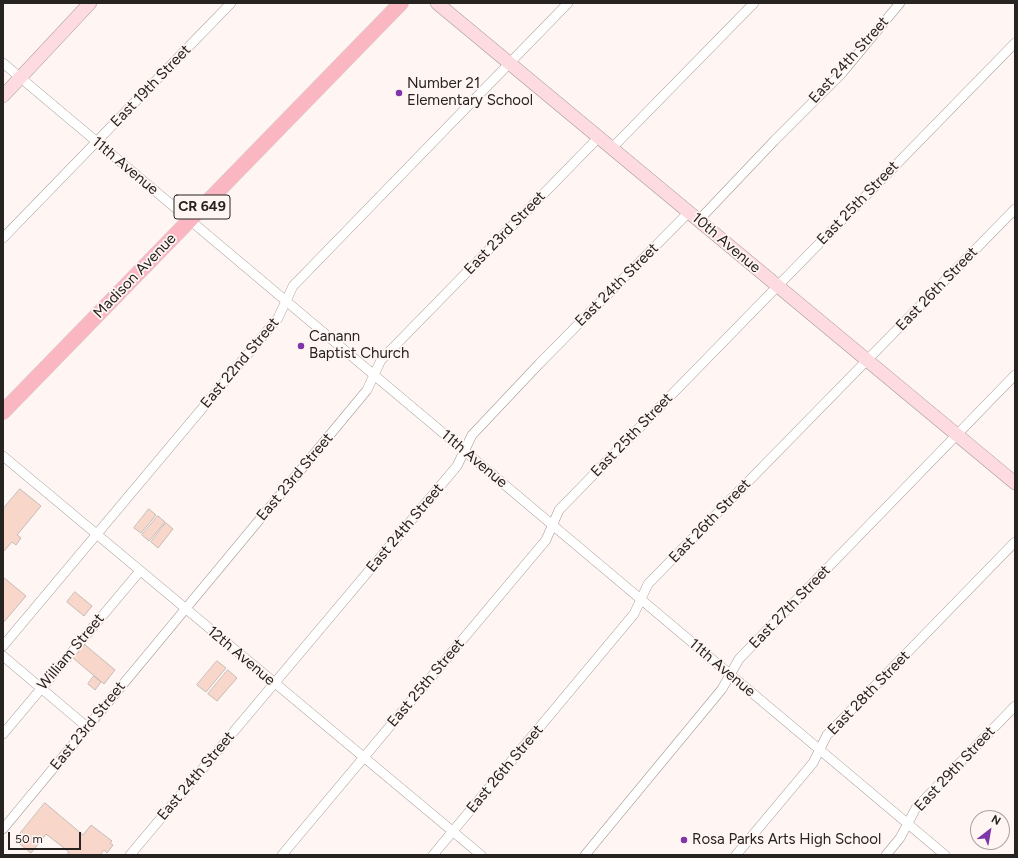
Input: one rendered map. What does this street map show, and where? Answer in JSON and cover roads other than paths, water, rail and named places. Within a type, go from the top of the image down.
[{"type":"main road","points":[[3,96],[90,3]]},
{"type":"main road","name":"Madison Avenue","points":[[3,412],[401,3]]},
{"type":"main road","name":"10th Avenue","points":[[437,3],[1015,483]]},
{"type":"street","name":"East 19th Street","points":[[3,238],[231,3]]},
{"type":"street","name":"East 22nd Street","points":[[3,646],[278,318],[293,286],[568,3]]},
{"type":"street","points":[[612,148],[754,3]]},
{"type":"street","name":"East 24th Street","points":[[130,855],[457,466],[472,435],[523,380],[774,141],[842,73],[900,3]]},
{"type":"street","name":"East 25th Street","points":[[282,855],[546,540],[559,510],[1015,43]]},
{"type":"street","name":"11th Avenue","points":[[3,63],[552,526],[946,855]]},
{"type":"street","name":"East 23rd Street","points":[[3,829],[184,608],[367,390],[381,360],[599,137]]},
{"type":"street","name":"East 26th Street","points":[[433,855],[634,614],[648,584],[1015,209]]},
{"type":"street","name":"East 27th Street","points":[[585,855],[722,689],[739,659],[1015,375]]},
{"type":"street","name":"12th Avenue","points":[[3,456],[480,855]]},
{"type":"street","name":"East 28th Street","points":[[736,855],[813,764],[827,735],[1015,542]]},
{"type":"street","name":"William Street","points":[[3,734],[140,571]]},
{"type":"street","points":[[3,656],[87,726]]},
{"type":"street","name":"East 29th Street","points":[[886,855],[900,838],[916,808],[1015,706]]},
{"type":"place","name":"Number 21 Elementary School","points":[[399,93]]},
{"type":"place","name":"Canann Baptist Church","points":[[301,346]]},
{"type":"place","name":"Rosa Parks Arts High School","points":[[684,840]]}]
